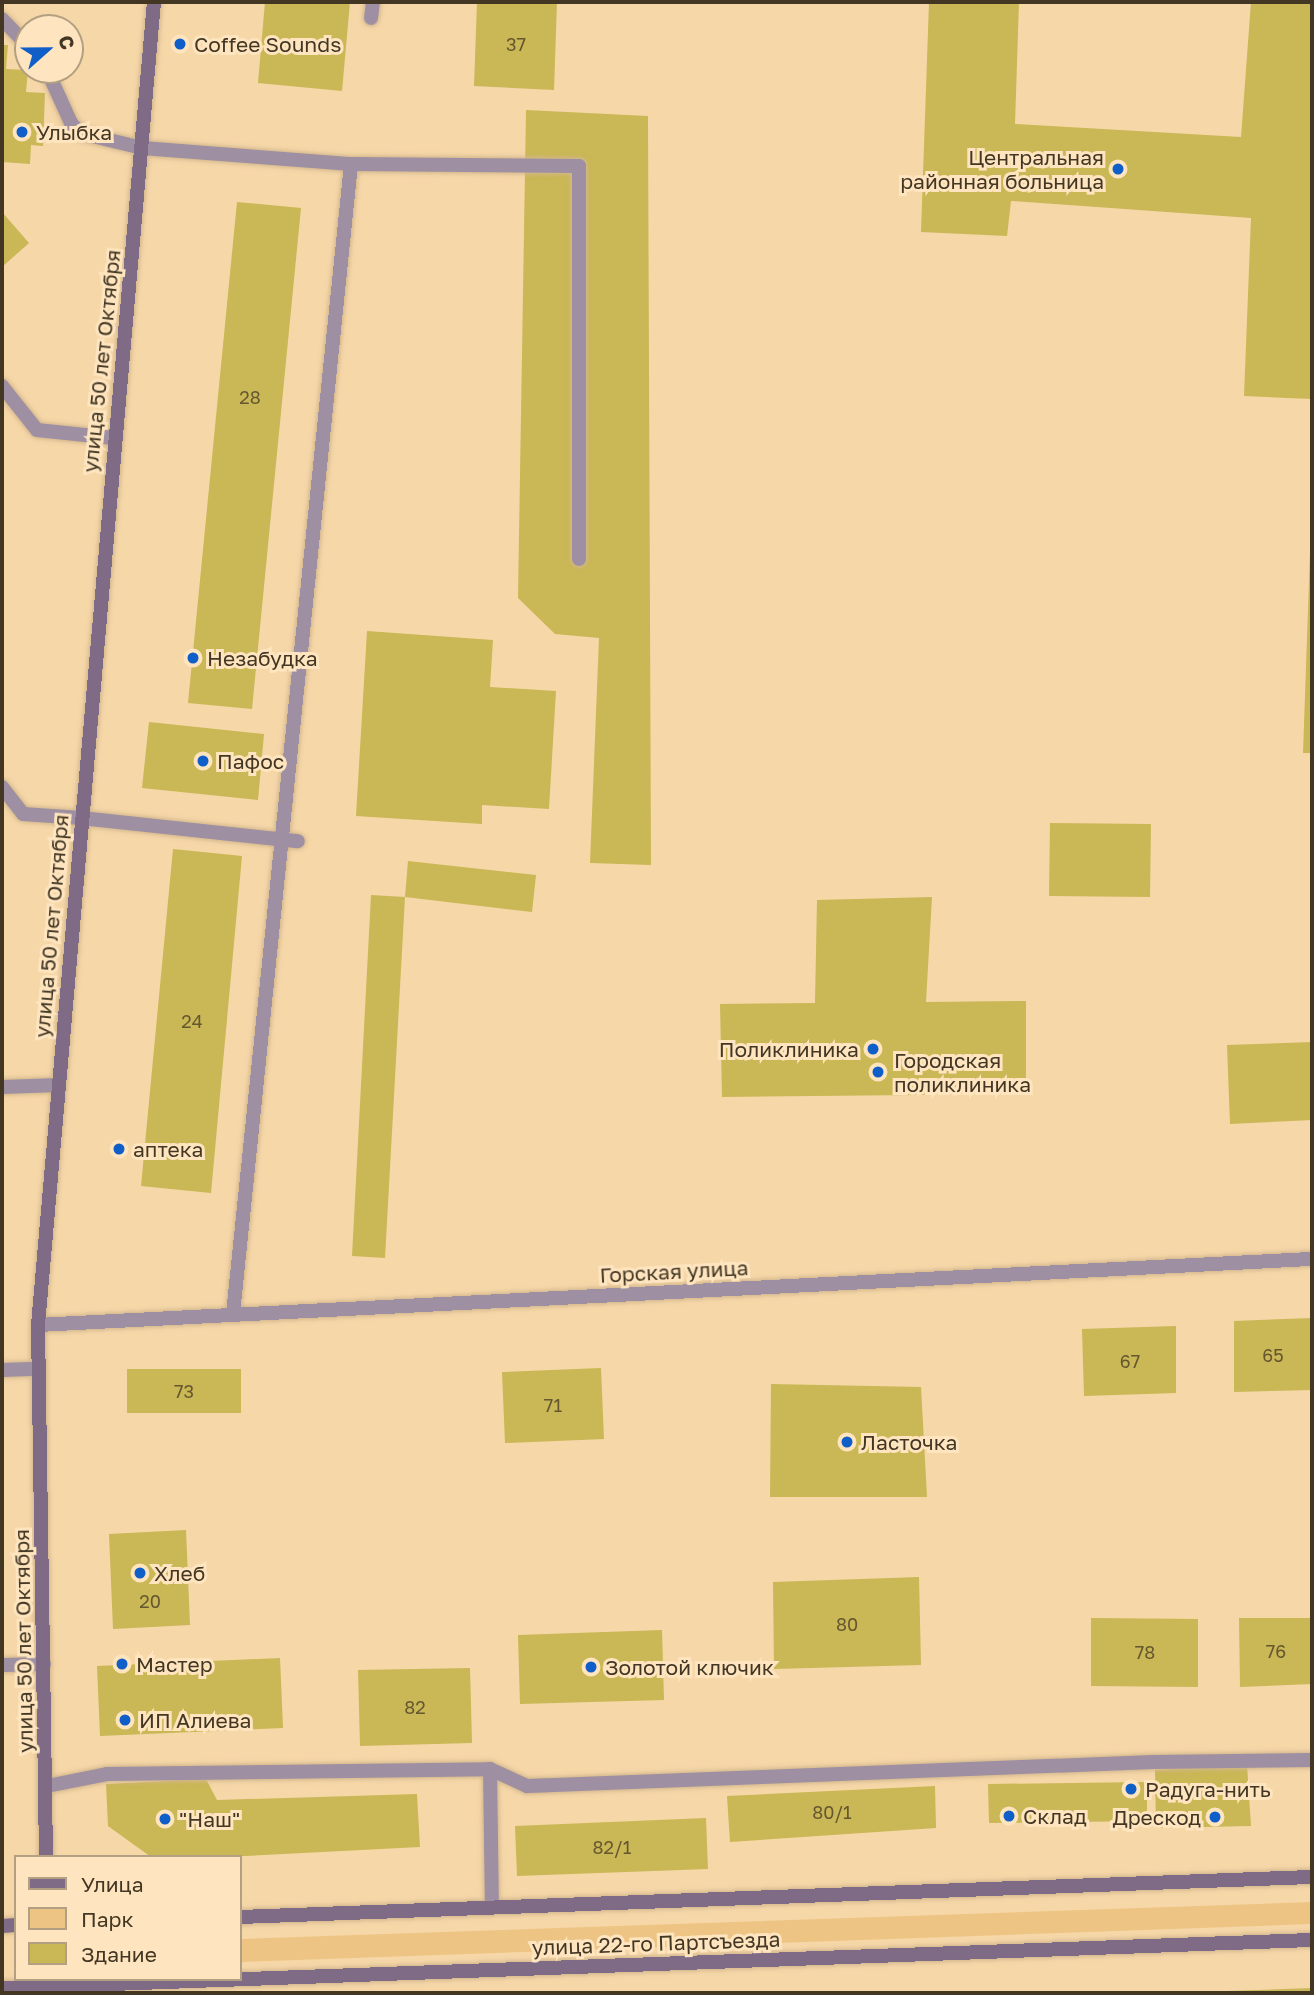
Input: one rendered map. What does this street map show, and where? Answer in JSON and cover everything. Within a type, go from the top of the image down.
[{"type":"main road","name":"улица 50 лет Октября","points":[[46,1855],[38,1325],[153,2]]},
{"type":"main road","name":"улица 22-го Партсъезда","points":[[242,1917],[1312,1877]]},
{"type":"main road","name":"улица 22-го Партсъезда","points":[[242,1979],[1312,1940]]},
{"type":"main road","name":"улица 22-го Партсъезда","points":[[2,1988],[189,1981]]},
{"type":"street","points":[[371,18],[373,2]]},
{"type":"street","points":[[53,84],[71,123],[80,133],[142,148],[351,164],[579,166],[579,559]]},
{"type":"street","points":[[233,1314],[291,840],[351,164]]},
{"type":"street","points":[[2,386],[37,430],[114,438]]},
{"type":"street","points":[[2,787],[23,814],[291,840]]},
{"type":"street","points":[[2,1087],[58,1085]]},
{"type":"street","name":"Горская улица","points":[[38,1325],[1312,1259]]},
{"type":"street","points":[[2,1370],[38,1368]]},
{"type":"street","points":[[2,1665],[44,1664]]},
{"type":"street","points":[[47,1786],[107,1774],[491,1769],[527,1786],[1154,1762],[1312,1760]]},
{"type":"street","points":[[491,1769],[492,1907]]},
{"type":"green space","points":[[1312,1902],[1312,1924],[242,1962],[242,1939]]},
{"type":"building","points":[[265,2],[350,2],[342,91],[258,83]]},
{"type":"building","points":[[477,2],[557,2],[554,90],[474,86]]},
{"type":"building","name":"Центральная районная больница","points":[[929,2],[1019,2],[1015,124],[1241,137],[1251,2],[1312,2],[1312,399],[1244,396],[1251,218],[1011,201],[1007,236],[921,232]]},
{"type":"building","name":"Улыбка","points":[[2,45],[8,45],[6,69],[14,69],[14,84],[27,84],[26,92],[45,93],[43,146],[31,145],[30,164],[2,162]]},
{"type":"building","points":[[526,110],[648,116],[651,865],[590,863],[599,638],[555,634],[518,598]]},
{"type":"building","points":[[237,202],[301,208],[252,709],[188,703]]},
{"type":"building","points":[[2,212],[29,243],[2,267]]},
{"type":"building","points":[[1310,553],[1312,753],[1303,753]]},
{"type":"building","points":[[367,631],[493,640],[490,687],[556,691],[549,809],[482,805],[482,824],[356,816]]},
{"type":"building","name":"Пафос","points":[[149,722],[264,734],[258,800],[142,788]]},
{"type":"building","points":[[1050,823],[1151,824],[1150,897],[1049,896]]},
{"type":"building","points":[[173,849],[242,856],[211,1193],[141,1186]]},
{"type":"building","points":[[408,861],[536,875],[532,912],[405,897]]},
{"type":"building","points":[[371,895],[405,897],[385,1258],[352,1256]]},
{"type":"building","name":"Поликлиника","points":[[932,897],[926,1002],[1026,1001],[1026,1094],[722,1097],[720,1004],[815,1003],[817,900]]},
{"type":"building","points":[[1312,1042],[1312,1120],[1230,1124],[1227,1045]]},
{"type":"building","points":[[1312,1318],[1312,1390],[1234,1392],[1234,1321]]},
{"type":"building","points":[[1176,1326],[1176,1393],[1084,1396],[1082,1329]]},
{"type":"building","points":[[601,1368],[604,1439],[505,1443],[502,1372]]},
{"type":"building","points":[[127,1369],[241,1369],[241,1413],[127,1413]]},
{"type":"building","name":"Ласточка","points":[[771,1384],[921,1387],[927,1497],[770,1497]]},
{"type":"building","points":[[186,1530],[190,1625],[113,1629],[109,1534]]},
{"type":"building","points":[[919,1577],[921,1665],[774,1669],[773,1582]]},
{"type":"building","points":[[1091,1618],[1198,1619],[1198,1687],[1091,1686]]},
{"type":"building","points":[[1239,1618],[1312,1618],[1312,1684],[1240,1687]]},
{"type":"building","name":"Золотой ключик","points":[[662,1630],[664,1700],[520,1704],[518,1635]]},
{"type":"building","points":[[280,1658],[283,1728],[100,1736],[97,1666]]},
{"type":"building","points":[[470,1668],[472,1743],[360,1746],[358,1670]]},
{"type":"building","points":[[1247,1764],[1251,1826],[1156,1828],[1155,1770]]},
{"type":"building","points":[[206,1779],[217,1800],[417,1794],[420,1847],[242,1856],[148,1855],[108,1826],[106,1784]]},
{"type":"building","points":[[1147,1782],[1147,1821],[989,1823],[988,1784]]},
{"type":"building","points":[[935,1786],[936,1828],[730,1842],[727,1796]]},
{"type":"building","points":[[706,1818],[708,1869],[517,1876],[515,1826]]},
{"type":"building","points":[[1312,1988],[1312,1993],[1227,1993],[1227,1991]]},
{"type":"place","name":"Coffee Sounds","points":[[180,44]]},
{"type":"place","name":"Улыбка","points":[[22,132]]},
{"type":"place","name":"Центральная районная больница","points":[[1118,169]]},
{"type":"place","name":"Незабудка","points":[[193,658]]},
{"type":"place","name":"Пафос","points":[[203,761]]},
{"type":"place","name":"Поликлиника","points":[[873,1049]]},
{"type":"place","name":"Городская поликлиника","points":[[878,1072]]},
{"type":"place","name":"аптека","points":[[119,1149]]},
{"type":"place","name":"Ласточка","points":[[847,1442]]},
{"type":"place","name":"Хлеб","points":[[140,1573]]},
{"type":"place","name":"Мастер","points":[[122,1664]]},
{"type":"place","name":"Золотой ключик","points":[[591,1667]]},
{"type":"place","name":"ИП Алиева","points":[[125,1720]]},
{"type":"place","name":"Радуга-нить","points":[[1131,1789]]},
{"type":"place","name":"Склад","points":[[1009,1816]]},
{"type":"place","name":"Дрескод","points":[[1215,1817]]},
{"type":"place","name":"\"Наш\"","points":[[165,1819]]}]
